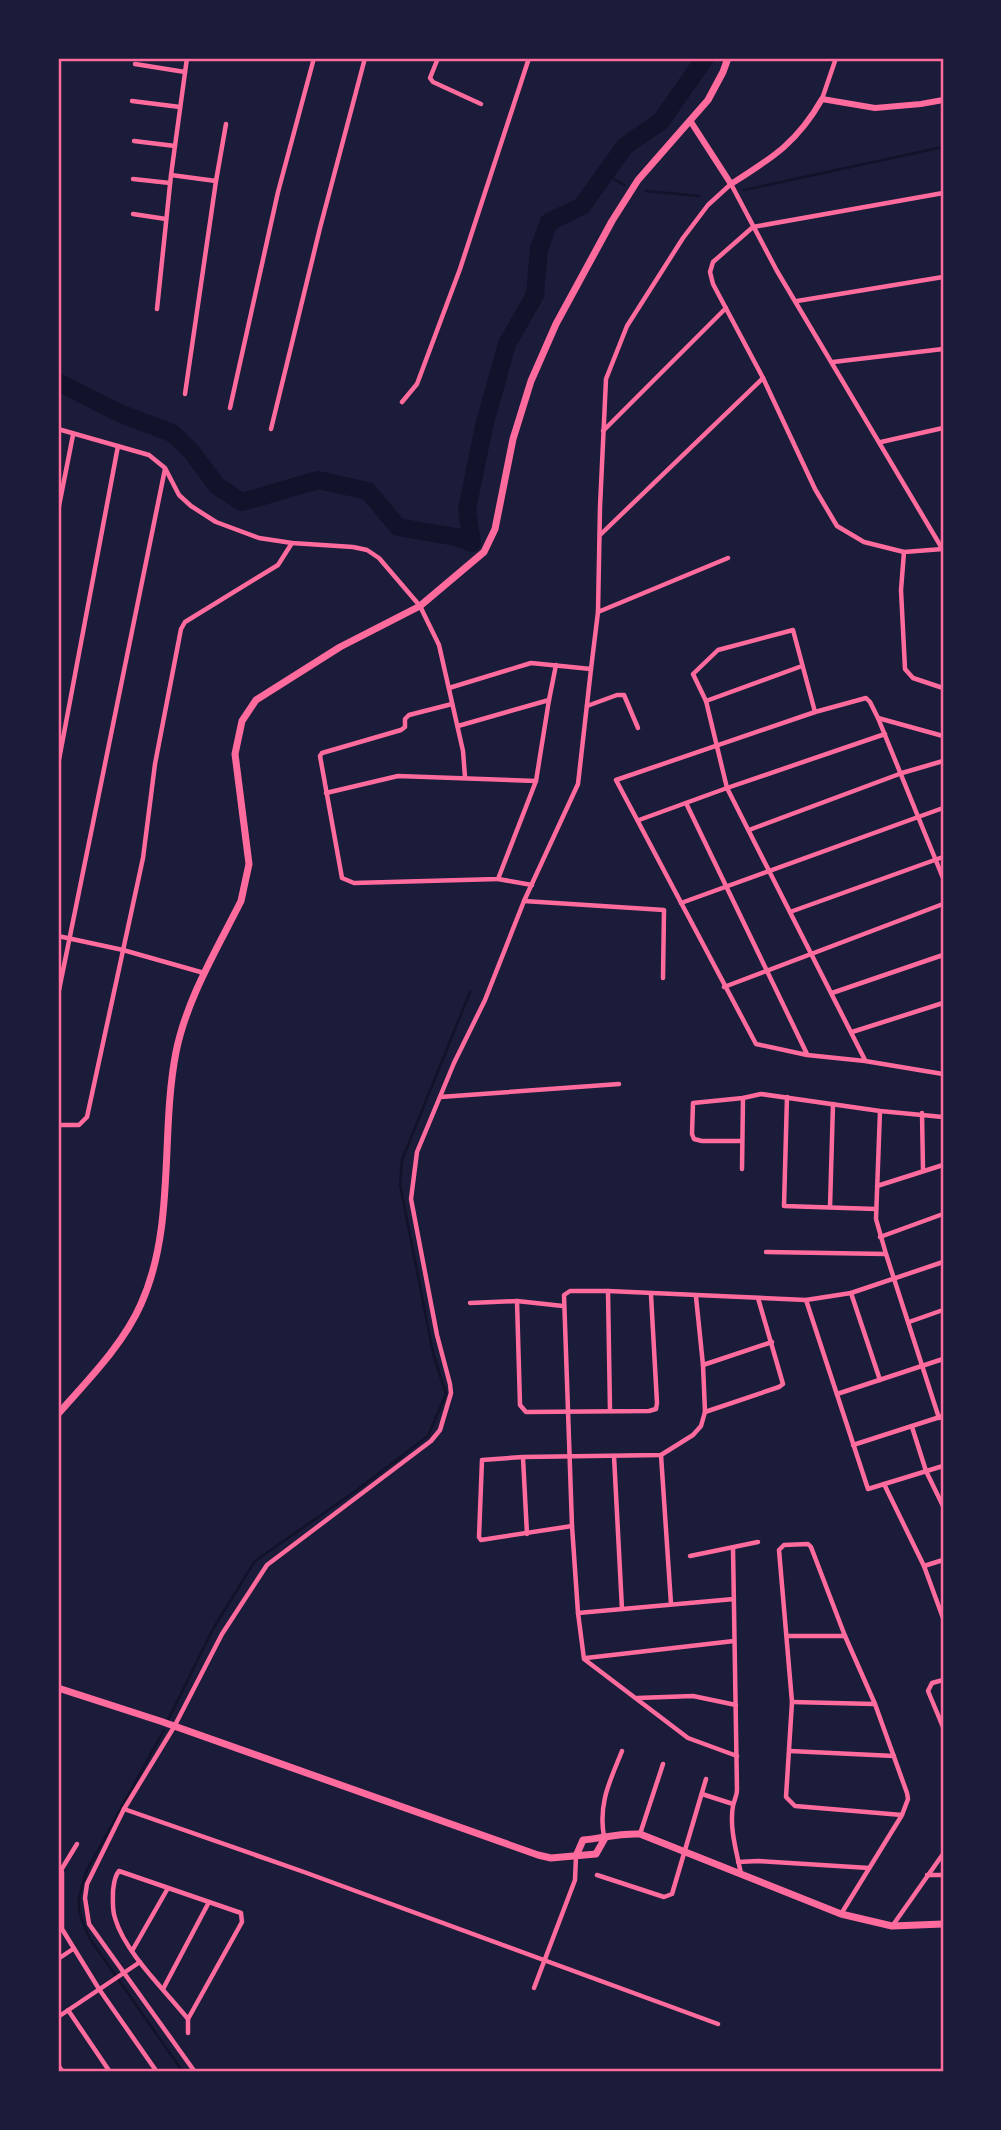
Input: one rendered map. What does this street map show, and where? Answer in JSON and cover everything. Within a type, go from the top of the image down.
[{"type":"main road","points":[[58,1414],[118,1342],[141,1305],[155,1264],[176,1052],[186,1016],[241,901],[247,882],[249,864],[235,754],[242,721],[256,700],[340,648],[420,606],[478,559],[491,542],[513,439],[534,371],[556,324],[638,180],[708,100],[728,58]]},
{"type":"main road","points":[[58,1688],[538,1855],[551,1857],[596,1854],[605,1838]]},
{"type":"main road","points":[[576,1856],[583,1840],[605,1838],[620,1833],[640,1834],[841,1914],[892,1926],[943,1924]]},
{"type":"street","points":[[156,309],[170,175],[187,58]]},
{"type":"street","points":[[230,408],[278,192],[314,58]]},
{"type":"street","points":[[271,429],[365,58]]},
{"type":"street","points":[[438,58],[430,78],[433,82],[481,104]]},
{"type":"street","points":[[402,402],[417,384],[460,269],[529,58]]},
{"type":"street","points":[[195,2072],[89,1924],[85,1898],[87,1884],[124,1809],[173,1727],[222,1634],[267,1565],[431,1441],[440,1430],[451,1393],[411,1199],[418,1152],[485,1000],[524,901],[578,784],[597,612],[606,379],[627,326],[683,238],[708,205],[731,184],[780,152],[807,125],[822,99],[836,58]]},
{"type":"street","points":[[135,64],[185,72]]},
{"type":"street","points":[[822,99],[875,108],[943,100]]},
{"type":"street","points":[[132,101],[180,107]]},
{"type":"street","points":[[691,122],[731,184],[753,228],[943,549],[904,552],[864,542],[836,527],[815,489],[763,378],[713,285],[710,272],[713,262],[753,228],[943,193]]},
{"type":"street","points":[[185,394],[226,124]]},
{"type":"street","points":[[134,141],[175,146]]},
{"type":"street","points":[[170,175],[216,181]]},
{"type":"street","points":[[134,178],[170,183]]},
{"type":"street","points":[[133,215],[166,219]]},
{"type":"street","points":[[797,301],[943,277]]},
{"type":"street","points":[[603,432],[726,308]]},
{"type":"street","points":[[833,362],[943,349]]},
{"type":"street","points":[[600,535],[763,378]]},
{"type":"street","points":[[881,442],[943,428]]},
{"type":"street","points":[[58,429],[149,455],[165,468],[179,495],[216,522],[259,538],[353,547],[379,558],[420,606],[439,645],[463,751],[465,777]]},
{"type":"street","points":[[58,511],[73,435]]},
{"type":"street","points":[[58,765],[118,446]]},
{"type":"street","points":[[58,995],[165,468]]},
{"type":"street","points":[[58,1125],[79,1125],[87,1117],[143,858],[155,764],[181,629],[185,622],[278,565],[292,543]]},
{"type":"street","points":[[904,552],[901,590],[905,669],[913,678],[943,688]]},
{"type":"street","points":[[597,612],[728,558]]},
{"type":"street","points":[[815,712],[793,630],[718,650],[693,674],[706,701],[727,788],[865,1061]]},
{"type":"street","points":[[449,688],[531,663],[591,669]]},
{"type":"street","points":[[498,879],[536,781],[556,665]]},
{"type":"street","points":[[706,701],[802,666]]},
{"type":"street","points":[[587,706],[624,695],[638,728]]},
{"type":"street","points":[[943,878],[878,718],[870,702],[862,698],[717,744],[616,780],[756,1044],[807,1055],[943,1074]]},
{"type":"street","points":[[458,726],[550,701]]},
{"type":"street","points":[[452,704],[409,715],[405,719],[405,727],[401,730],[322,753],[319,759],[342,878],[349,883],[498,879],[532,885]]},
{"type":"street","points":[[878,718],[943,736]]},
{"type":"street","points":[[639,820],[885,734]]},
{"type":"street","points":[[749,830],[901,773],[943,761]]},
{"type":"street","points":[[325,793],[398,776],[536,781]]},
{"type":"street","points":[[686,803],[807,1055]]},
{"type":"street","points":[[681,903],[943,808]]},
{"type":"street","points":[[789,912],[943,857]]},
{"type":"street","points":[[524,901],[605,908],[661,908],[665,913],[663,978]]},
{"type":"street","points":[[724,987],[943,904]]},
{"type":"street","points":[[58,936],[123,950],[205,973]]},
{"type":"street","points":[[831,993],[943,955]]},
{"type":"street","points":[[852,1032],[943,1003]]},
{"type":"street","points":[[440,1097],[620,1084]]},
{"type":"street","points":[[742,1141],[694,1139],[691,1109],[693,1103],[761,1094],[943,1117]]},
{"type":"street","points":[[788,1097],[784,1206],[876,1209]]},
{"type":"street","points":[[742,1168],[743,1098]]},
{"type":"street","points":[[830,1207],[833,1104]]},
{"type":"street","points":[[853,1445],[941,1417],[880,1237],[876,1209],[880,1111]]},
{"type":"street","points":[[922,1114],[923,1170]]},
{"type":"street","points":[[877,1186],[943,1165]]},
{"type":"street","points":[[880,1237],[943,1214]]},
{"type":"street","points":[[766,1252],[886,1254]]},
{"type":"street","points":[[737,1756],[688,1738],[584,1658],[578,1613],[566,1411],[563,1306],[565,1293],[608,1291],[806,1300],[851,1293],[943,1262]]},
{"type":"street","points":[[608,1291],[610,1411]]},
{"type":"street","points":[[851,1293],[880,1380]]},
{"type":"street","points":[[517,1301],[520,1405],[526,1412],[656,1409],[652,1295]]},
{"type":"street","points":[[572,1526],[481,1540],[482,1460],[661,1455],[698,1430],[705,1412],[696,1297]]},
{"type":"street","points":[[705,1412],[783,1384],[758,1298]]},
{"type":"street","points":[[806,1300],[868,1489],[943,1466]]},
{"type":"street","points":[[470,1303],[517,1301],[563,1306]]},
{"type":"street","points":[[909,1322],[943,1310]]},
{"type":"street","points":[[703,1365],[772,1342]]},
{"type":"street","points":[[837,1394],[943,1359]]},
{"type":"street","points":[[912,1427],[926,1471],[943,1506]]},
{"type":"street","points":[[661,1455],[671,1604]]},
{"type":"street","points":[[614,1456],[622,1609]]},
{"type":"street","points":[[523,1457],[527,1534]]},
{"type":"street","points":[[884,1484],[924,1566],[943,1618]]},
{"type":"street","points":[[690,1556],[758,1542]]},
{"type":"street","points":[[841,1914],[902,1815],[908,1799],[875,1704],[808,1544],[784,1545],[779,1550],[792,1702],[786,1797],[794,1806],[902,1815]]},
{"type":"street","points":[[733,1548],[737,1756],[737,1797],[733,1804],[734,1838],[741,1875]]},
{"type":"street","points":[[924,1566],[943,1560]]},
{"type":"street","points":[[578,1613],[734,1599]]},
{"type":"street","points":[[787,1636],[845,1636]]},
{"type":"street","points":[[584,1658],[734,1640]]},
{"type":"street","points":[[943,1680],[932,1683],[928,1691],[943,1727]]},
{"type":"street","points":[[638,1698],[693,1696],[736,1705]]},
{"type":"street","points":[[792,1702],[875,1704]]},
{"type":"street","points":[[605,1838],[601,1821],[603,1801],[622,1751]]},
{"type":"street","points":[[790,1751],[894,1756]]},
{"type":"street","points":[[640,1834],[663,1764]]},
{"type":"street","points":[[597,1875],[669,1897],[706,1779]]},
{"type":"street","points":[[702,1794],[733,1804]]},
{"type":"street","points":[[124,1809],[718,2024]]},
{"type":"street","points":[[77,1844],[60,1873],[62,1928],[99,1989],[158,2072]]},
{"type":"street","points":[[892,1926],[943,1854]]},
{"type":"street","points":[[534,1988],[575,1880],[576,1856]]},
{"type":"street","points":[[738,1862],[869,1868]]},
{"type":"street","points":[[188,2019],[132,1951],[118,1928],[113,1915],[116,1874],[119,1871],[241,1913],[243,1919],[188,2019],[188,2033]]},
{"type":"street","points":[[926,1875],[943,1875]]},
{"type":"street","points":[[132,1951],[168,1888]]},
{"type":"street","points":[[163,1989],[209,1902]]},
{"type":"street","points":[[58,1959],[73,1949]]},
{"type":"street","points":[[58,2017],[141,1962]]},
{"type":"street","points":[[68,2010],[110,2072]]},
{"type":"street","points":[[58,2065],[63,2072]]},
{"type":"waterway","points":[[58,382],[119,413],[172,433],[191,451],[217,486],[242,502],[318,480],[368,491],[398,527],[456,537],[472,543],[467,510],[484,426],[507,344],[535,295],[539,249],[549,222],[582,206],[625,146],[661,121],[705,58]]},
{"type":"waterway","points":[[744,190],[943,147]]},
{"type":"waterway","points":[[605,174],[624,185]]},
{"type":"waterway","points":[[646,191],[699,196]]},
{"type":"waterway","points":[[168,1720],[213,1629],[255,1561],[357,1490],[428,1436],[446,1394],[433,1353],[400,1184],[402,1160],[470,992]]},
{"type":"waterway","points":[[164,1730],[87,1870],[79,1905],[90,1939],[183,2072]]}]
